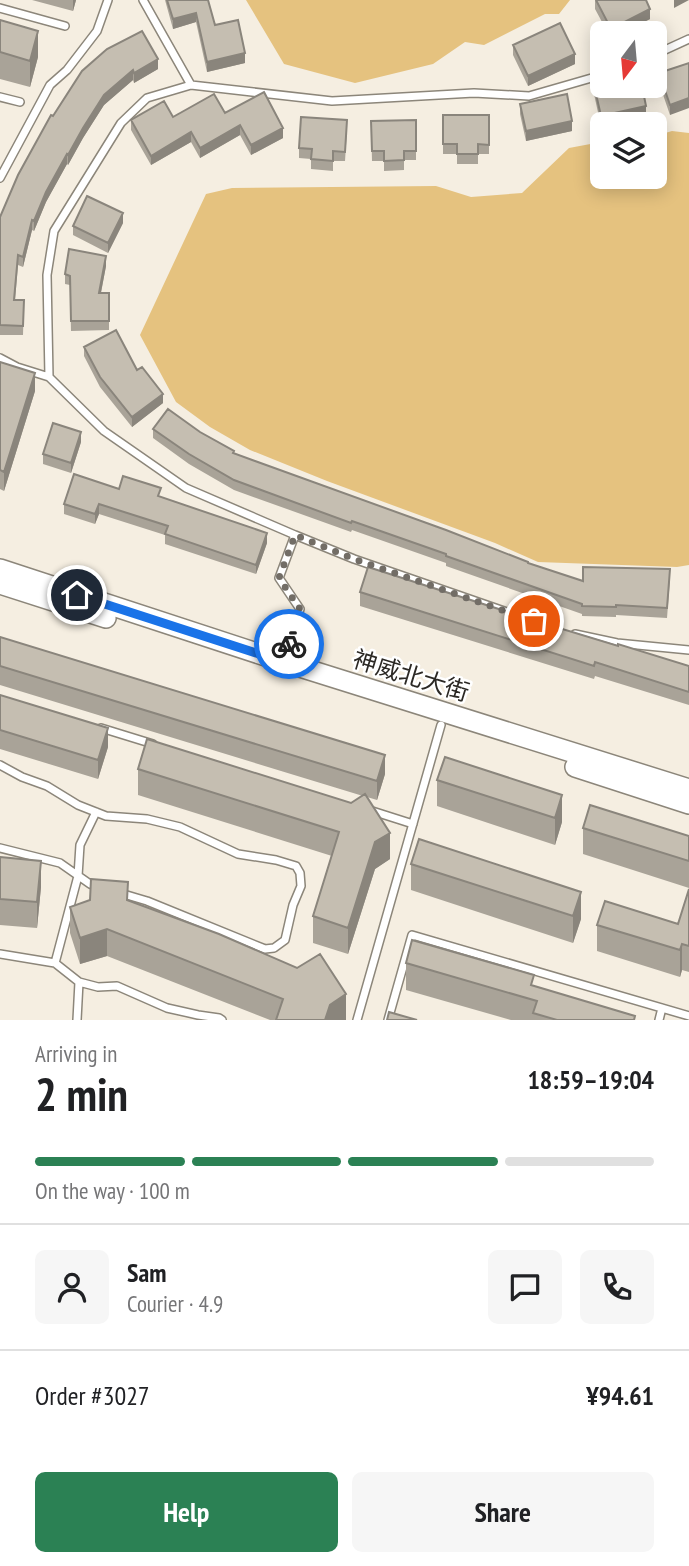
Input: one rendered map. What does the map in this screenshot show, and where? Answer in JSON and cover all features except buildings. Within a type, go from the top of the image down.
[{"type":"street","name":"神威北大街","points":[[0,569],[284,662],[689,789]]},
{"type":"street","name":"神威北大街","points":[[0,584],[689,804]]},
{"type":"lane","points":[[0,178],[50,85],[67,70],[97,31],[108,0]]},
{"type":"lane","points":[[144,0],[191,85]]},
{"type":"lane","points":[[0,8],[65,26]]},
{"type":"lane","points":[[667,49],[689,39]]},
{"type":"lane","points":[[49,377],[47,275],[54,231],[121,123],[147,98],[191,85],[332,101],[474,93],[529,96],[590,78]]},
{"type":"lane","points":[[0,97],[20,102]]},
{"type":"lane","points":[[0,358],[17,367],[49,377],[104,431],[187,488],[354,559],[521,617]]},
{"type":"lane","points":[[284,662],[300,609],[279,578],[295,535]]},
{"type":"lane","points":[[571,633],[617,643],[689,649]]},
{"type":"lane","points":[[357,1020],[441,725]]},
{"type":"lane","points":[[93,726],[160,746]]},
{"type":"lane","points":[[0,765],[106,816],[148,819],[180,827],[238,854],[296,866],[300,873],[301,886],[293,905],[285,940],[274,948],[265,949],[147,901],[113,891]]},
{"type":"lane","points":[[360,807],[413,824]]},
{"type":"lane","points":[[55,962],[78,876],[80,845],[96,812]]},
{"type":"lane","points":[[0,848],[60,863],[90,884],[101,888]]},
{"type":"lane","points":[[388,1020],[412,935],[689,1016]]},
{"type":"lane","points":[[0,954],[55,962],[79,982],[117,986],[167,1007],[222,1020]]},
{"type":"lane","points":[[77,1020],[79,982]]},
{"type":"lane","points":[[659,1020],[662,1008]]},
{"type":"shaded area","points":[[246,0],[570,0],[559,14],[545,14],[484,45],[465,42],[433,64],[355,83],[284,64]]},
{"type":"shaded area","points":[[667,132],[689,133],[689,565],[677,567],[538,562],[495,543],[250,450],[210,427],[176,402],[140,335],[206,194],[232,188],[436,186],[471,197],[522,193],[569,148],[590,144],[590,189],[667,189]]},
{"type":"way so far","points":[[289,644],[300,609],[279,578],[295,535],[354,559],[534,621]]},
{"type":"route","points":[[77,595],[284,662],[289,644]]}]
